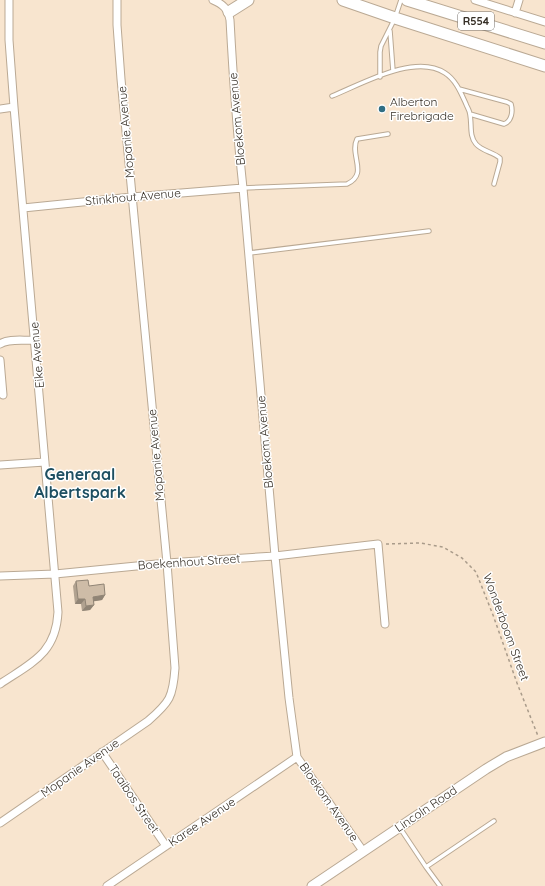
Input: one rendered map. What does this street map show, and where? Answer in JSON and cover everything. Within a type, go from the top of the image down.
[{"type":"main road","points":[[229,12],[248,0]]},
{"type":"main road","name":"R554","points":[[343,0],[545,66]]},
{"type":"main road","name":"R554","points":[[407,0],[545,43]]},
{"type":"street","name":"Eike Avenue","points":[[0,684],[38,659],[45,652],[52,642],[58,623],[14,107],[9,40],[9,0]]},
{"type":"street","name":"Mopanie Avenue","points":[[0,823],[153,717],[163,708],[172,693],[175,668],[167,564],[132,196],[116,0]]},
{"type":"street","points":[[213,0],[223,5],[229,12]]},
{"type":"street","points":[[476,0],[545,22]]},
{"type":"street","points":[[515,13],[520,0]]},
{"type":"street","name":"Bloekom Avenue","points":[[229,12],[237,133],[244,188],[275,556],[296,757],[363,851]]},
{"type":"street","points":[[0,109],[14,107]]},
{"type":"street","name":"Stinkhout Avenue","points":[[23,208],[132,196],[244,188]]},
{"type":"street","points":[[0,344],[2,342],[35,340]]},
{"type":"street","points":[[0,360],[3,395]]},
{"type":"street","points":[[0,465],[45,462]]},
{"type":"street","points":[[378,544],[385,624]]},
{"type":"street","name":"Boekenhout Street","points":[[0,576],[55,574],[275,556],[378,544]]},
{"type":"street","name":"Lincoln Road","points":[[312,886],[399,826],[506,757],[543,742]]},
{"type":"street","name":"Taaibos Street","points":[[102,752],[166,846]]},
{"type":"street","name":"Karee Avenue","points":[[107,886],[296,757]]},
{"type":"lane","points":[[380,76],[380,52],[401,0]]},
{"type":"lane","points":[[390,30],[393,71]]},
{"type":"lane","points":[[332,96],[393,71],[407,68],[429,67],[446,74],[459,89],[470,114],[471,136],[473,140],[477,146],[500,158],[494,184]]},
{"type":"lane","points":[[459,89],[507,102],[511,104],[512,108],[510,120],[504,124],[470,114]]},
{"type":"lane","points":[[244,188],[347,184],[356,178],[358,174],[354,144],[357,139],[388,134]]},
{"type":"lane","points":[[249,253],[429,231]]},
{"type":"lane","points":[[426,867],[494,821]]},
{"type":"lane","points":[[399,826],[440,886]]},
{"type":"path","name":"Wonderboom Street","points":[[378,544],[420,544],[443,547],[462,558],[476,572],[517,683],[543,742]]},
{"type":"building","points":[[88,580],[89,586],[104,584],[105,595],[93,597],[94,605],[86,606],[85,599],[78,599],[76,581]]},
{"type":"place","name":"Alberton Firebrigade","points":[[382,109]]},
{"type":"district","name":"Generaal Albertspark","points":[[80,483]]}]
